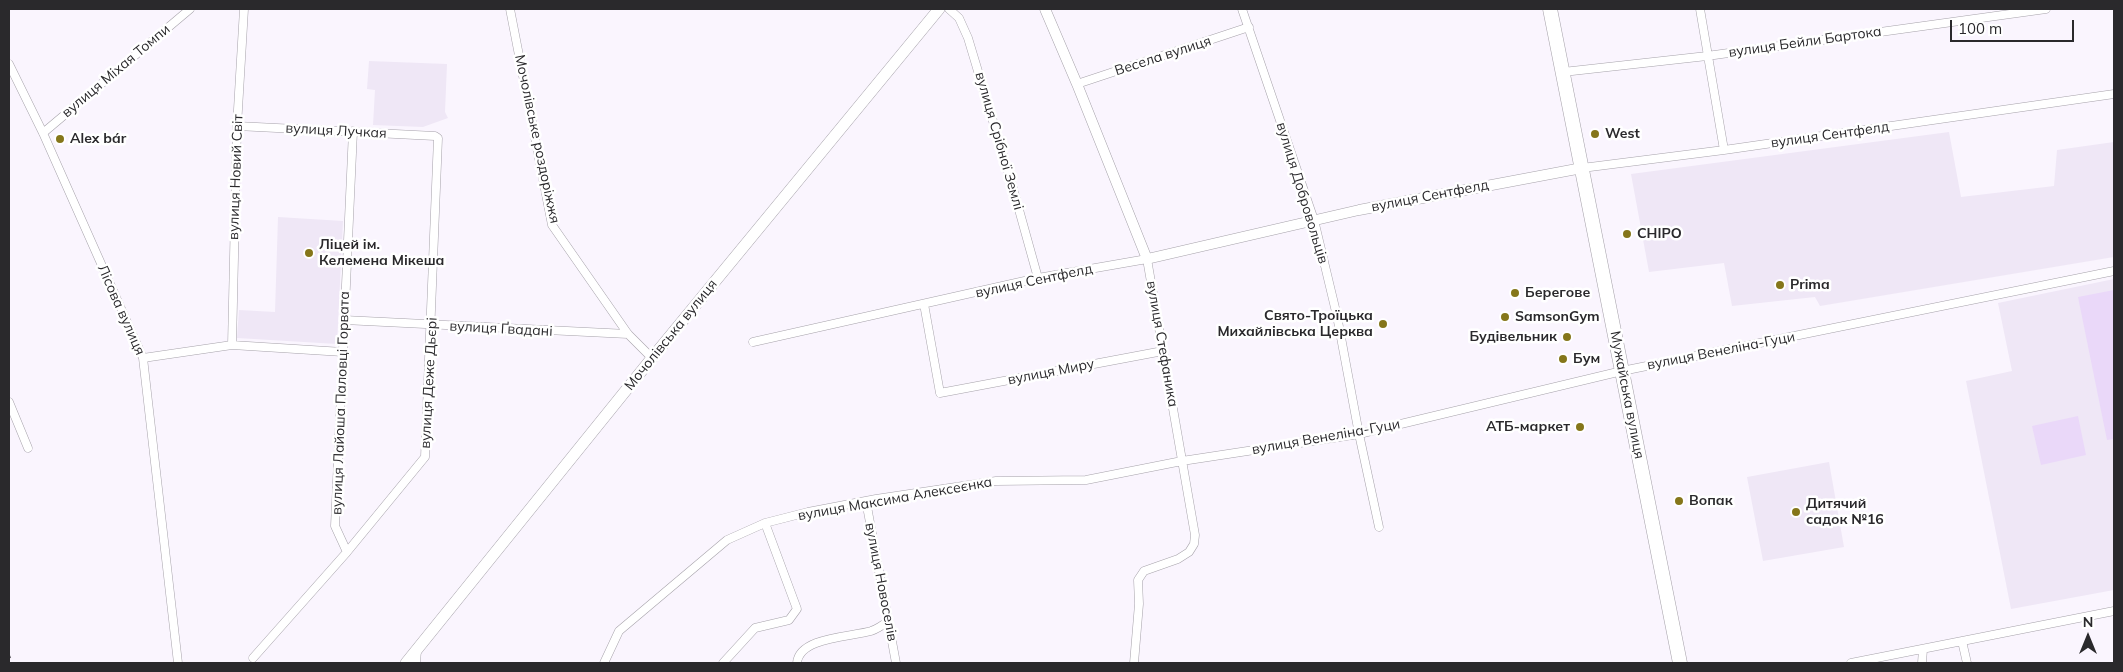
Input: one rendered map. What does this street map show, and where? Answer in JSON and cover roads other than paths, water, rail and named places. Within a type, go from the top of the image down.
[{"type":"highway","name":"Мужайська вулиця","points":[[1550,9],[1680,663]]},
{"type":"main road","name":"Мочолівська вулиця","points":[[406,663],[652,358],[939,9]]},
{"type":"street","name":"вулиця Міхая Томпи","points":[[43,133],[190,9]]},
{"type":"street","name":"вулиця Новий Світ","points":[[232,345],[237,126],[244,9]]},
{"type":"street","name":"Мочолівське роздоріжжя","points":[[510,9],[552,225],[628,334],[652,358]]},
{"type":"street","name":"вулиця Срібної Землі","points":[[949,9],[959,18],[968,38],[1038,278]]},
{"type":"street","name":"вулиця Стефаника","points":[[1045,9],[1147,259],[1195,535],[1194,544],[1189,552],[1178,560],[1144,571],[1138,580],[1139,604],[1134,663]]},
{"type":"street","name":"вулиця Добровольців","points":[[1242,9],[1314,220],[1338,316],[1359,434],[1379,527]]},
{"type":"street","points":[[1700,9],[1724,150]]},
{"type":"street","name":"вулиця Бейли Бартока","points":[[1564,72],[1707,56],[2046,9]]},
{"type":"street","name":"Весела вулиця","points":[[1077,84],[1249,27]]},
{"type":"street","name":"Лісова вулиця","points":[[9,64],[43,133],[143,358],[178,663]]},
{"type":"street","name":"вулиця Сентфелд","points":[[753,342],[1038,278],[1147,259],[1314,220],[1582,168],[1724,150],[2114,94]]},
{"type":"street","name":"вулиця Лучкая","points":[[237,126],[435,136]]},
{"type":"street","name":"вулиця Лайоша Паловці Горвата","points":[[347,552],[335,526],[353,131]]},
{"type":"street","name":"вулиця Деже Дьєрі","points":[[253,658],[347,552],[425,457],[438,138],[435,136]]},
{"type":"street","name":"вулиця Венеліна-Гуци","points":[[1182,462],[1359,434],[1622,371],[2114,271]]},
{"type":"street","name":"вулиця Миру","points":[[924,304],[940,393],[1163,351]]},
{"type":"street","name":"вулиця Ґвадані","points":[[344,320],[431,326],[628,334]]},
{"type":"street","points":[[143,358],[232,345],[343,352]]},
{"type":"street","points":[[9,402],[28,448]]},
{"type":"street","name":"вулиця Максима Алексеєнка","points":[[604,663],[619,631],[727,540],[766,523],[808,512],[866,501],[996,481],[1086,480],[1182,462]]},
{"type":"street","name":"вулиця Новоселів","points":[[866,501],[896,663]]},
{"type":"street","points":[[723,663],[755,628],[790,620],[797,609],[766,523]]},
{"type":"street","points":[[1851,663],[2114,611]]},
{"type":"street","points":[[797,663],[802,650],[812,644],[873,631],[888,621]]},
{"type":"street","points":[[1962,641],[1967,663]]},
{"type":"street","points":[[1922,663],[1923,649]]},
{"type":"street","points":[[416,663],[417,650]]},
{"type":"railway","points":[[9,656],[12,663]]},
{"type":"place","name":"West","points":[[1595,134]]},
{"type":"place","name":"Alex bár","points":[[60,139]]},
{"type":"place","name":"CHIPO","points":[[1627,234]]},
{"type":"place","name":"Ліцей ім. Келемена Мікеша","points":[[309,253]]},
{"type":"place","name":"Prima","points":[[1780,285]]},
{"type":"place","name":"Берегове","points":[[1515,293]]},
{"type":"place","name":"SamsonGym","points":[[1505,317]]},
{"type":"place","name":"Свято-Троїцька Михайлівська Церква","points":[[1383,324]]},
{"type":"place","name":"Будівельник","points":[[1567,337]]},
{"type":"place","name":"Бум","points":[[1563,359]]},
{"type":"place","name":"АТБ-маркет","points":[[1580,427]]},
{"type":"place","name":"Вопак","points":[[1679,501]]},
{"type":"place","name":"Дитячий садок №16","points":[[1796,512]]}]
